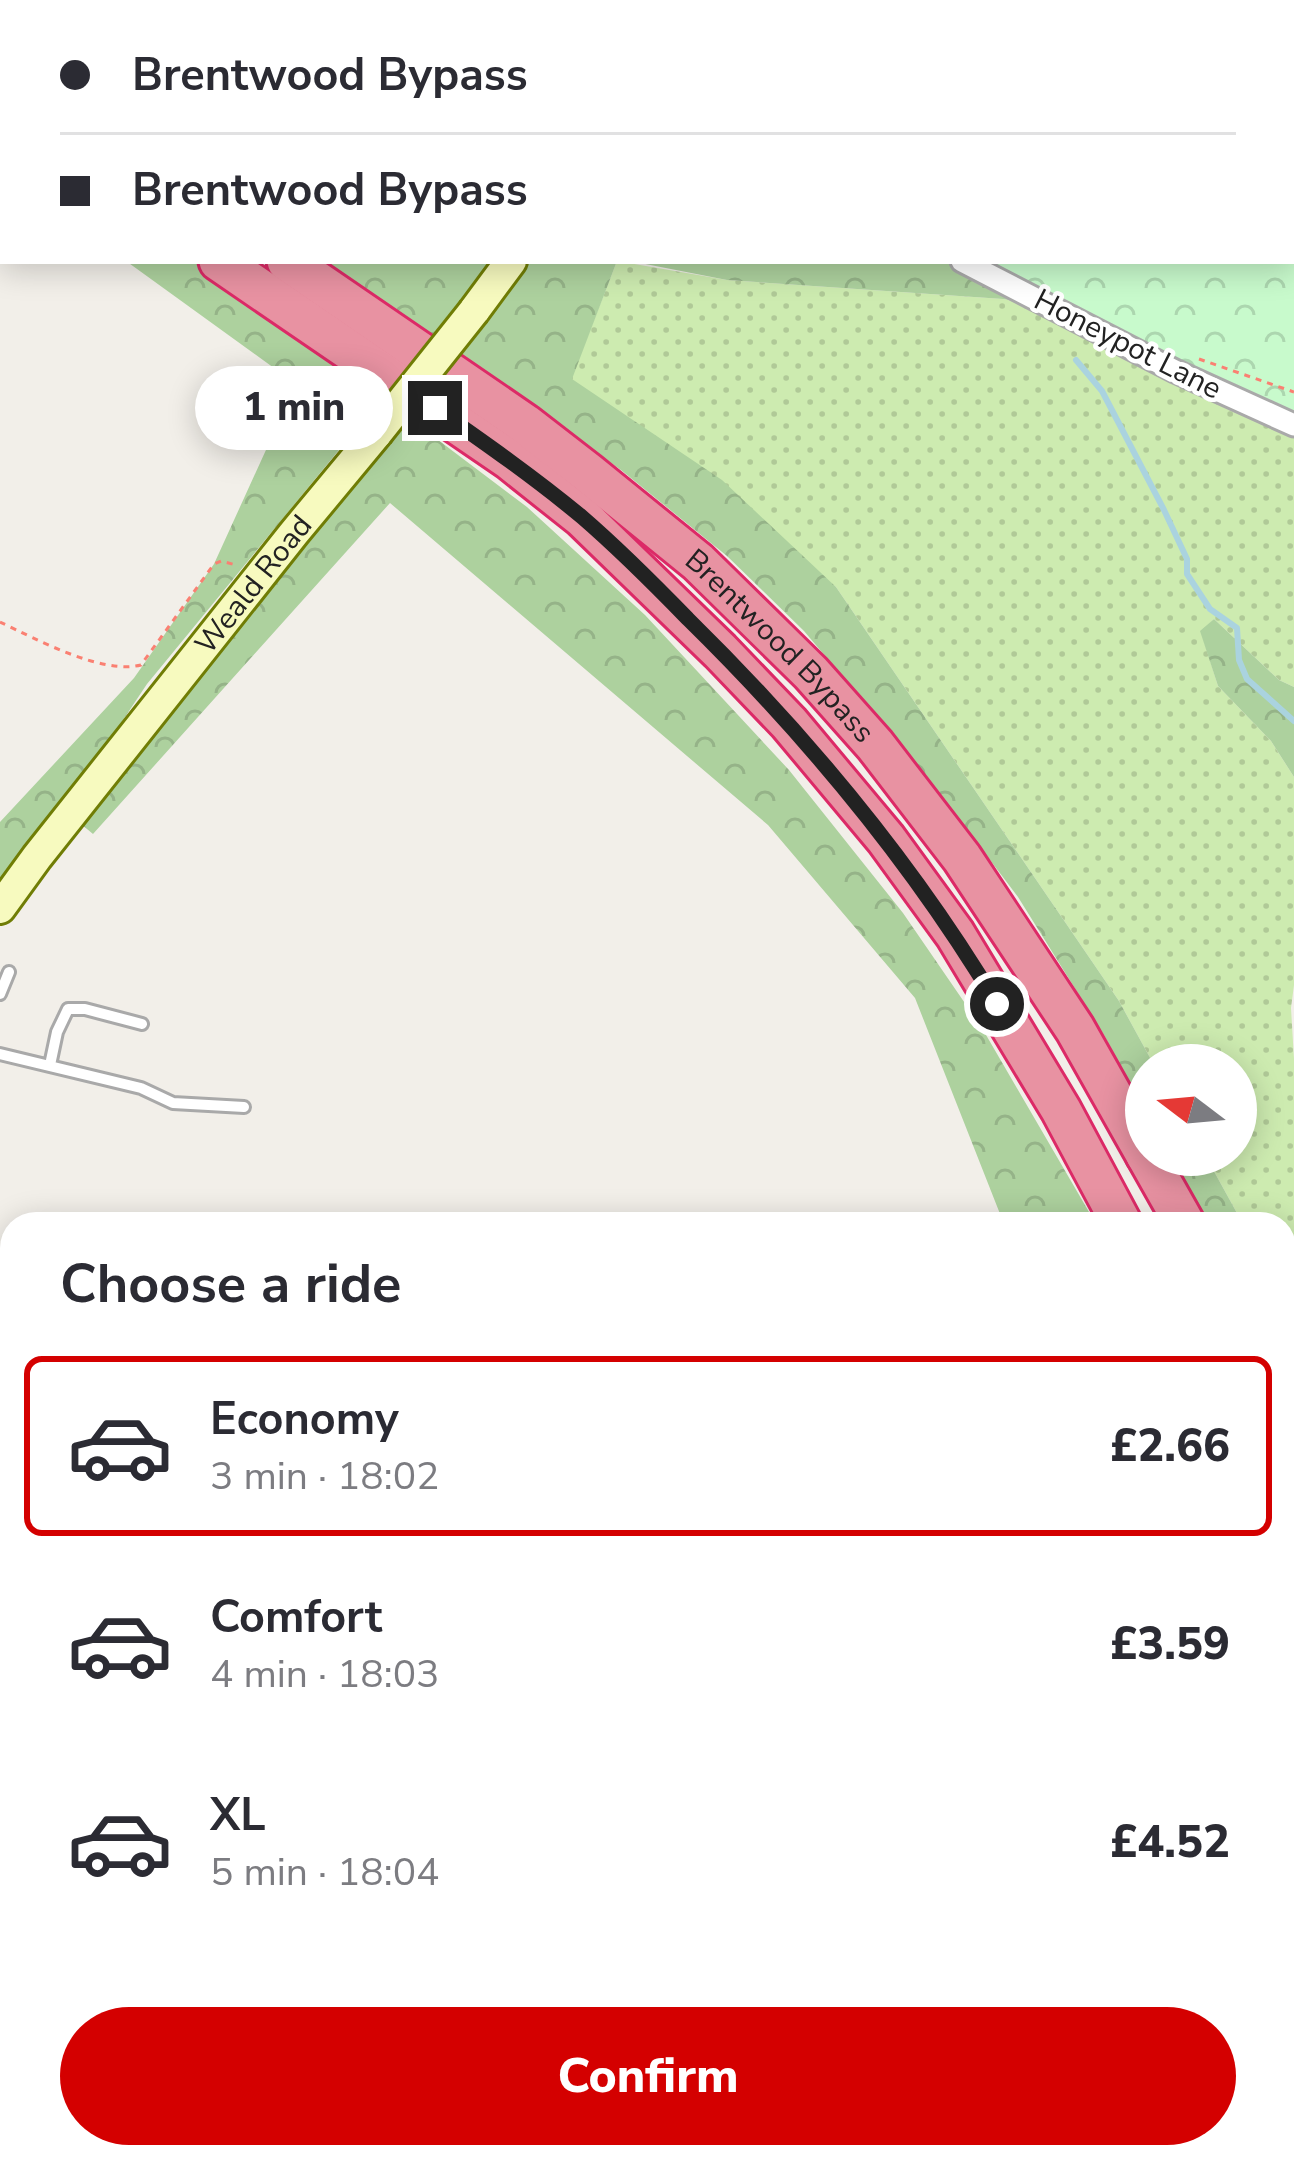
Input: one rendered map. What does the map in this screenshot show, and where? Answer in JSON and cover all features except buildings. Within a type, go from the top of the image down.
[{"type":"highway","name":"Brentwood Bypass","points":[[223,264],[510,460],[565,504],[640,571],[789,723],[886,839],[955,934],[1116,1212]]},
{"type":"highway","name":"Brentwood Bypass","points":[[290,264],[525,424],[587,472],[698,562],[811,674],[875,745],[962,858],[1075,1029],[1125,1118]]},
{"type":"highway","name":"Brentwood Bypass","points":[[1158,1176],[1178,1212]]},
{"type":"street","name":"Weald Road","points":[[0,908],[509,264]]},
{"type":"street","name":"Honeypot Lane","points":[[968,264],[1175,371],[1294,425]]},
{"type":"lane","points":[[0,994],[9,972]]},
{"type":"lane","points":[[50,1065],[68,1009],[142,1024]]},
{"type":"lane","points":[[0,1054],[141,1088],[173,1103],[244,1107]]},
{"type":"path","points":[[1175,371],[1182,360],[1200,359],[1294,392]]},
{"type":"path","points":[[0,622],[80,656],[128,668],[141,665],[214,564],[221,561],[262,575]]},
{"type":"green space","points":[[130,264],[202,264],[389,389],[147,684],[69,801],[0,888],[0,822],[134,678],[214,564],[296,384]]},
{"type":"green space","points":[[327,264],[491,264],[433,337]]},
{"type":"green space","points":[[528,264],[616,264],[572,379],[722,480],[836,587],[1119,1001],[1143,1044],[1125,1044],[1125,1075],[1018,897],[925,774],[804,631],[727,556],[621,470],[460,356]]},
{"type":"green space","points":[[616,264],[727,280],[1003,299],[1060,310],[1294,433],[1294,687],[1279,680],[1214,619],[1201,632],[1218,686],[1271,741],[1294,777],[1294,1212],[1236,1212],[1217,1176],[1257,1176],[1257,1044],[1143,1044],[1119,1001],[836,587],[571,379]]},
{"type":"green space","points":[[645,264],[1079,264],[1115,317],[1003,299],[727,280]]},
{"type":"green space","points":[[986,264],[1294,264],[1294,418],[1156,355]]},
{"type":"green space","points":[[409,418],[527,507],[645,615],[789,770],[903,913],[982,1028],[1089,1212],[999,1212],[915,998],[768,825],[390,503],[93,834],[81,824],[151,728],[250,616]]},
{"type":"green space","points":[[1214,619],[1279,680],[1294,687],[1294,777],[1271,741],[1218,686],[1200,631]]},
{"type":"green space","points":[[1179,1176],[1217,1176],[1236,1212],[1198,1212]]},
{"type":"waterway","points":[[1076,360],[1102,391],[1164,510],[1187,559],[1187,574],[1210,609],[1237,628],[1239,660],[1247,679],[1294,721]]},
{"type":"route","points":[[435,408],[583,518],[766,699],[886,839],[955,934],[997,1004]]}]
